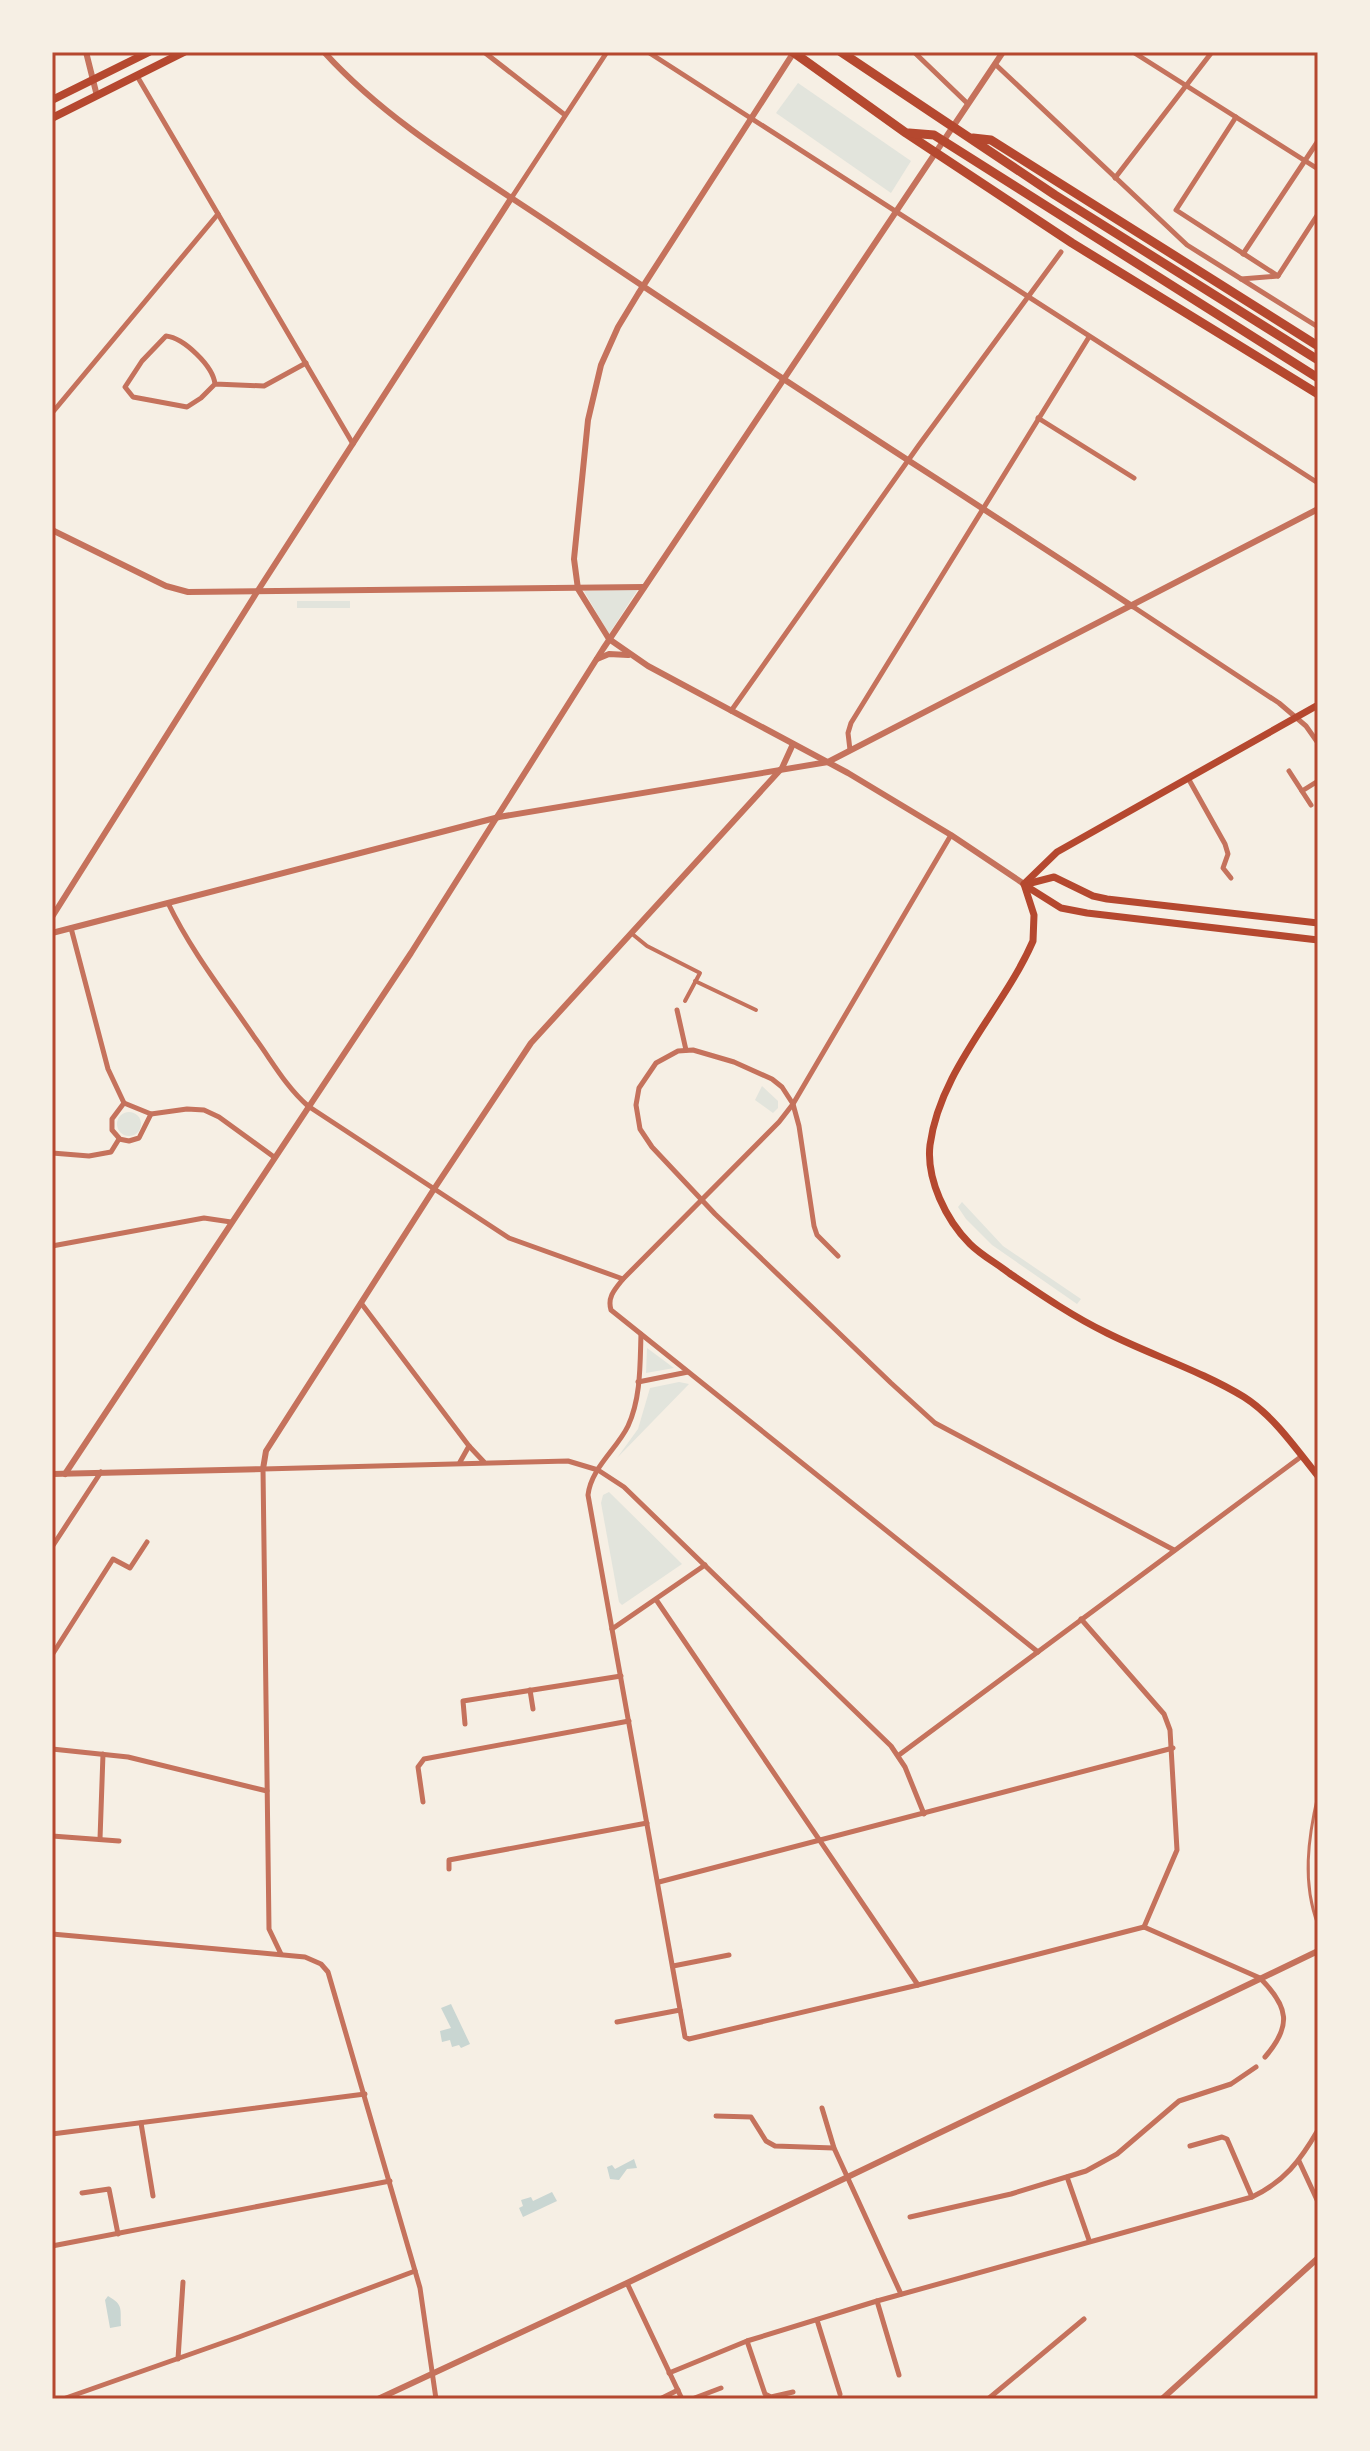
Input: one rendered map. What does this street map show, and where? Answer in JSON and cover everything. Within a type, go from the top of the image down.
[{"type":"highway","points":[[794,52],[906,133],[1072,243],[1318,394]]},
{"type":"highway","points":[[841,52],[970,138],[1318,346]]},
{"type":"highway","points":[[906,133],[934,135],[1318,378]]},
{"type":"highway","points":[[1059,190],[1318,360]]},
{"type":"main road","points":[[52,100],[149,52]]},
{"type":"main road","points":[[52,118],[184,52]]},
{"type":"main road","points":[[1024,884],[1057,852],[1318,705]]},
{"type":"main road","points":[[1024,884],[1054,877],[1093,896],[1318,923]]},
{"type":"main road","points":[[1024,884],[1061,908],[1318,940]]},
{"type":"main road","points":[[1024,884],[1034,915],[1033,941],[950,1084],[937,1118],[930,1146],[930,1165],[943,1204],[970,1244],[1063,1309],[1104,1332],[1243,1396],[1274,1422],[1318,1476]]},
{"type":"main road","points":[[1220,929],[1221,912]]},
{"type":"street","points":[[86,52],[97,96]]},
{"type":"street","points":[[324,52],[342,72],[394,117],[643,286],[1297,717],[1318,743]]},
{"type":"street","points":[[484,52],[565,115]]},
{"type":"street","points":[[52,917],[257,592],[607,52]]},
{"type":"street","points":[[648,52],[1318,483]]},
{"type":"street","points":[[794,52],[643,286],[618,327],[601,365],[588,420],[574,559],[578,589],[609,639],[632,656],[730,712],[848,773],[951,835],[1024,884]]},
{"type":"street","points":[[914,52],[968,104]]},
{"type":"street","points":[[65,1474],[499,817],[609,639],[1003,52]]},
{"type":"street","points":[[1133,52],[1318,169]]},
{"type":"street","points":[[1115,178],[1212,52]]},
{"type":"street","points":[[995,64],[1187,245],[1318,327]]},
{"type":"street","points":[[136,75],[353,444]]},
{"type":"street","points":[[1236,117],[1176,210],[1278,276]]},
{"type":"street","points":[[1243,254],[1318,141]]},
{"type":"street","points":[[52,413],[218,214]]},
{"type":"street","points":[[1278,276],[1318,214]]},
{"type":"street","points":[[730,712],[1061,252]]},
{"type":"street","points":[[1241,279],[1278,276]]},
{"type":"street","points":[[215,384],[210,367],[175,338],[166,336],[142,361],[125,387],[133,397],[187,407],[215,384],[264,386],[306,363]]},
{"type":"street","points":[[848,773],[851,723],[1089,337]]},
{"type":"street","points":[[1038,418],[1134,478]]},
{"type":"street","points":[[53,930],[71,928],[499,817],[828,762],[1318,509]]},
{"type":"street","points":[[52,530],[179,591],[644,587]]},
{"type":"street","points":[[597,659],[609,654],[632,656]]},
{"type":"street","points":[[281,1954],[269,1929],[263,1469],[266,1451],[531,1043],[782,768],[793,744]]},
{"type":"street","points":[[1289,771],[1311,805]]},
{"type":"street","points":[[1188,778],[1225,844],[1228,854],[1223,868],[1231,878]]},
{"type":"street","points":[[1302,791],[1318,781]]},
{"type":"street","points":[[951,835],[793,1104],[779,1122],[623,1279],[609,1299],[611,1310],[1038,1652]]},
{"type":"street","points":[[168,903],[185,936],[240,1016],[293,1091],[308,1106],[515,1241],[623,1279]]},
{"type":"street","points":[[71,928],[108,1069],[124,1103],[151,1114],[204,1110],[219,1117],[274,1157]]},
{"type":"street","points":[[631,933],[647,946],[700,973],[685,1001]]},
{"type":"street","points":[[695,981],[756,1010]]},
{"type":"street","points":[[677,1010],[686,1050]]},
{"type":"street","points":[[838,1256],[817,1235],[814,1226],[799,1126],[793,1104],[782,1087],[772,1079],[721,1057],[686,1050],[667,1055],[656,1063],[639,1088],[637,1118],[652,1147],[701,1200],[935,1423],[1174,1550]]},
{"type":"street","points":[[124,1103],[112,1119],[112,1130],[119,1139],[129,1141],[139,1138],[151,1114]]},
{"type":"street","points":[[52,1153],[68,1157],[111,1152],[119,1139]]},
{"type":"street","points":[[52,1246],[204,1218],[231,1222]]},
{"type":"street","points":[[361,1303],[485,1463]]},
{"type":"street","points":[[641,1334],[635,1405],[628,1425],[591,1482],[588,1495],[686,2038],[918,1985],[1144,1927],[1260,1978],[1278,1998],[1285,2018],[1281,2036],[1265,2057]]},
{"type":"street","points":[[638,1382],[689,1372]]},
{"type":"street","points":[[459,1463],[469,1446]]},
{"type":"street","points":[[899,1755],[1302,1456]]},
{"type":"street","points":[[52,1474],[568,1461],[598,1470],[624,1487],[818,1672],[899,1755],[924,1814]]},
{"type":"street","points":[[52,1547],[101,1472]]},
{"type":"street","points":[[52,1655],[113,1559],[130,1568],[147,1542]]},
{"type":"street","points":[[612,1629],[657,1601],[705,1565]]},
{"type":"street","points":[[657,1601],[918,1985]]},
{"type":"street","points":[[1081,1619],[1168,1721],[1173,1748],[1177,1850],[1144,1927]]},
{"type":"street","points":[[465,1724],[462,1701],[621,1676]]},
{"type":"street","points":[[530,1690],[533,1709]]},
{"type":"street","points":[[423,1802],[418,1767],[424,1759],[629,1721]]},
{"type":"street","points":[[659,1882],[1173,1748]]},
{"type":"street","points":[[52,1749],[128,1757],[267,1791]]},
{"type":"street","points":[[100,1839],[103,1754]]},
{"type":"street","points":[[449,1869],[449,1860],[647,1823]]},
{"type":"street","points":[[52,1836],[119,1841]]},
{"type":"street","points":[[52,1934],[281,1954],[313,1959],[328,1972],[420,2288],[436,2399]]},
{"type":"street","points":[[378,2399],[627,2283],[1318,1951]]},
{"type":"street","points":[[673,1966],[729,1955]]},
{"type":"street","points":[[617,2022],[680,2010]]},
{"type":"street","points":[[910,2217],[1011,2194],[1109,2160],[1179,2101],[1231,2084],[1256,2067]]},
{"type":"street","points":[[52,2134],[365,2094]]},
{"type":"street","points":[[822,2108],[834,2148],[901,2294]]},
{"type":"street","points":[[716,2116],[751,2117],[766,2141],[775,2146],[834,2148]]},
{"type":"street","points":[[141,2123],[153,2196]]},
{"type":"street","points":[[669,2373],[747,2341],[877,2301],[1252,2197],[1276,2185],[1299,2161],[1318,2130]]},
{"type":"street","points":[[1190,2146],[1222,2137],[1227,2139],[1252,2197]]},
{"type":"street","points":[[1299,2161],[1318,2202]]},
{"type":"street","points":[[1067,2177],[1089,2240]]},
{"type":"street","points":[[52,2246],[390,2181]]},
{"type":"street","points":[[82,2193],[110,2189],[118,2234]]},
{"type":"street","points":[[1162,2399],[1318,2258]]},
{"type":"street","points":[[63,2399],[415,2271]]},
{"type":"street","points":[[178,2359],[183,2282]]},
{"type":"street","points":[[627,2283],[682,2399]]},
{"type":"street","points":[[877,2301],[899,2375]]},
{"type":"street","points":[[988,2399],[1084,2319]]},
{"type":"street","points":[[817,2320],[840,2394]]},
{"type":"street","points":[[747,2341],[765,2394],[771,2397],[793,2392]]},
{"type":"street","points":[[692,2399],[721,2388]]},
{"type":"street","points":[[660,2399],[678,2390]]},
{"type":"street","points":[[903,2399],[911,2399]]},
{"type":"lane","points":[[1318,1795],[1308,1856],[1308,1887],[1318,1925]]},
{"type":"shaded area","points":[[798,83],[911,161],[891,193],[776,113]]},
{"type":"shaded area","points":[[638,589],[609,634],[584,591]]},
{"type":"shaded area","points":[[297,601],[350,601],[350,608],[297,608]]},
{"type":"shaded area","points":[[762,1086],[778,1101],[778,1108],[773,1113],[755,1100]]},
{"type":"shaded area","points":[[129,1112],[137,1116],[141,1124],[137,1132],[129,1136],[121,1132],[117,1124],[121,1116]]},
{"type":"shaded area","points":[[962,1202],[1003,1246],[1081,1299],[1077,1304],[992,1245],[966,1219],[958,1207]]},
{"type":"shaded area","points":[[647,1348],[674,1368],[646,1373]]},
{"type":"shaded area","points":[[679,1382],[689,1384],[617,1458],[638,1429],[650,1388]]},
{"type":"shaded area","points":[[609,1492],[682,1564],[622,1605],[601,1503],[603,1495]]},
{"type":"shaded area","points":[[451,2004],[470,2044],[461,2048],[459,2045],[452,2047],[450,2040],[442,2042],[440,2031],[451,2028],[441,2008]]},
{"type":"shaded area","points":[[634,2159],[637,2168],[627,2169],[619,2180],[610,2179],[607,2167],[612,2165],[615,2169]]},
{"type":"shaded area","points":[[552,2192],[557,2201],[523,2217],[519,2208],[523,2206],[521,2200],[531,2197],[533,2201]]},
{"type":"shaded area","points":[[108,2296],[119,2305],[121,2326],[110,2328],[105,2300]]}]
